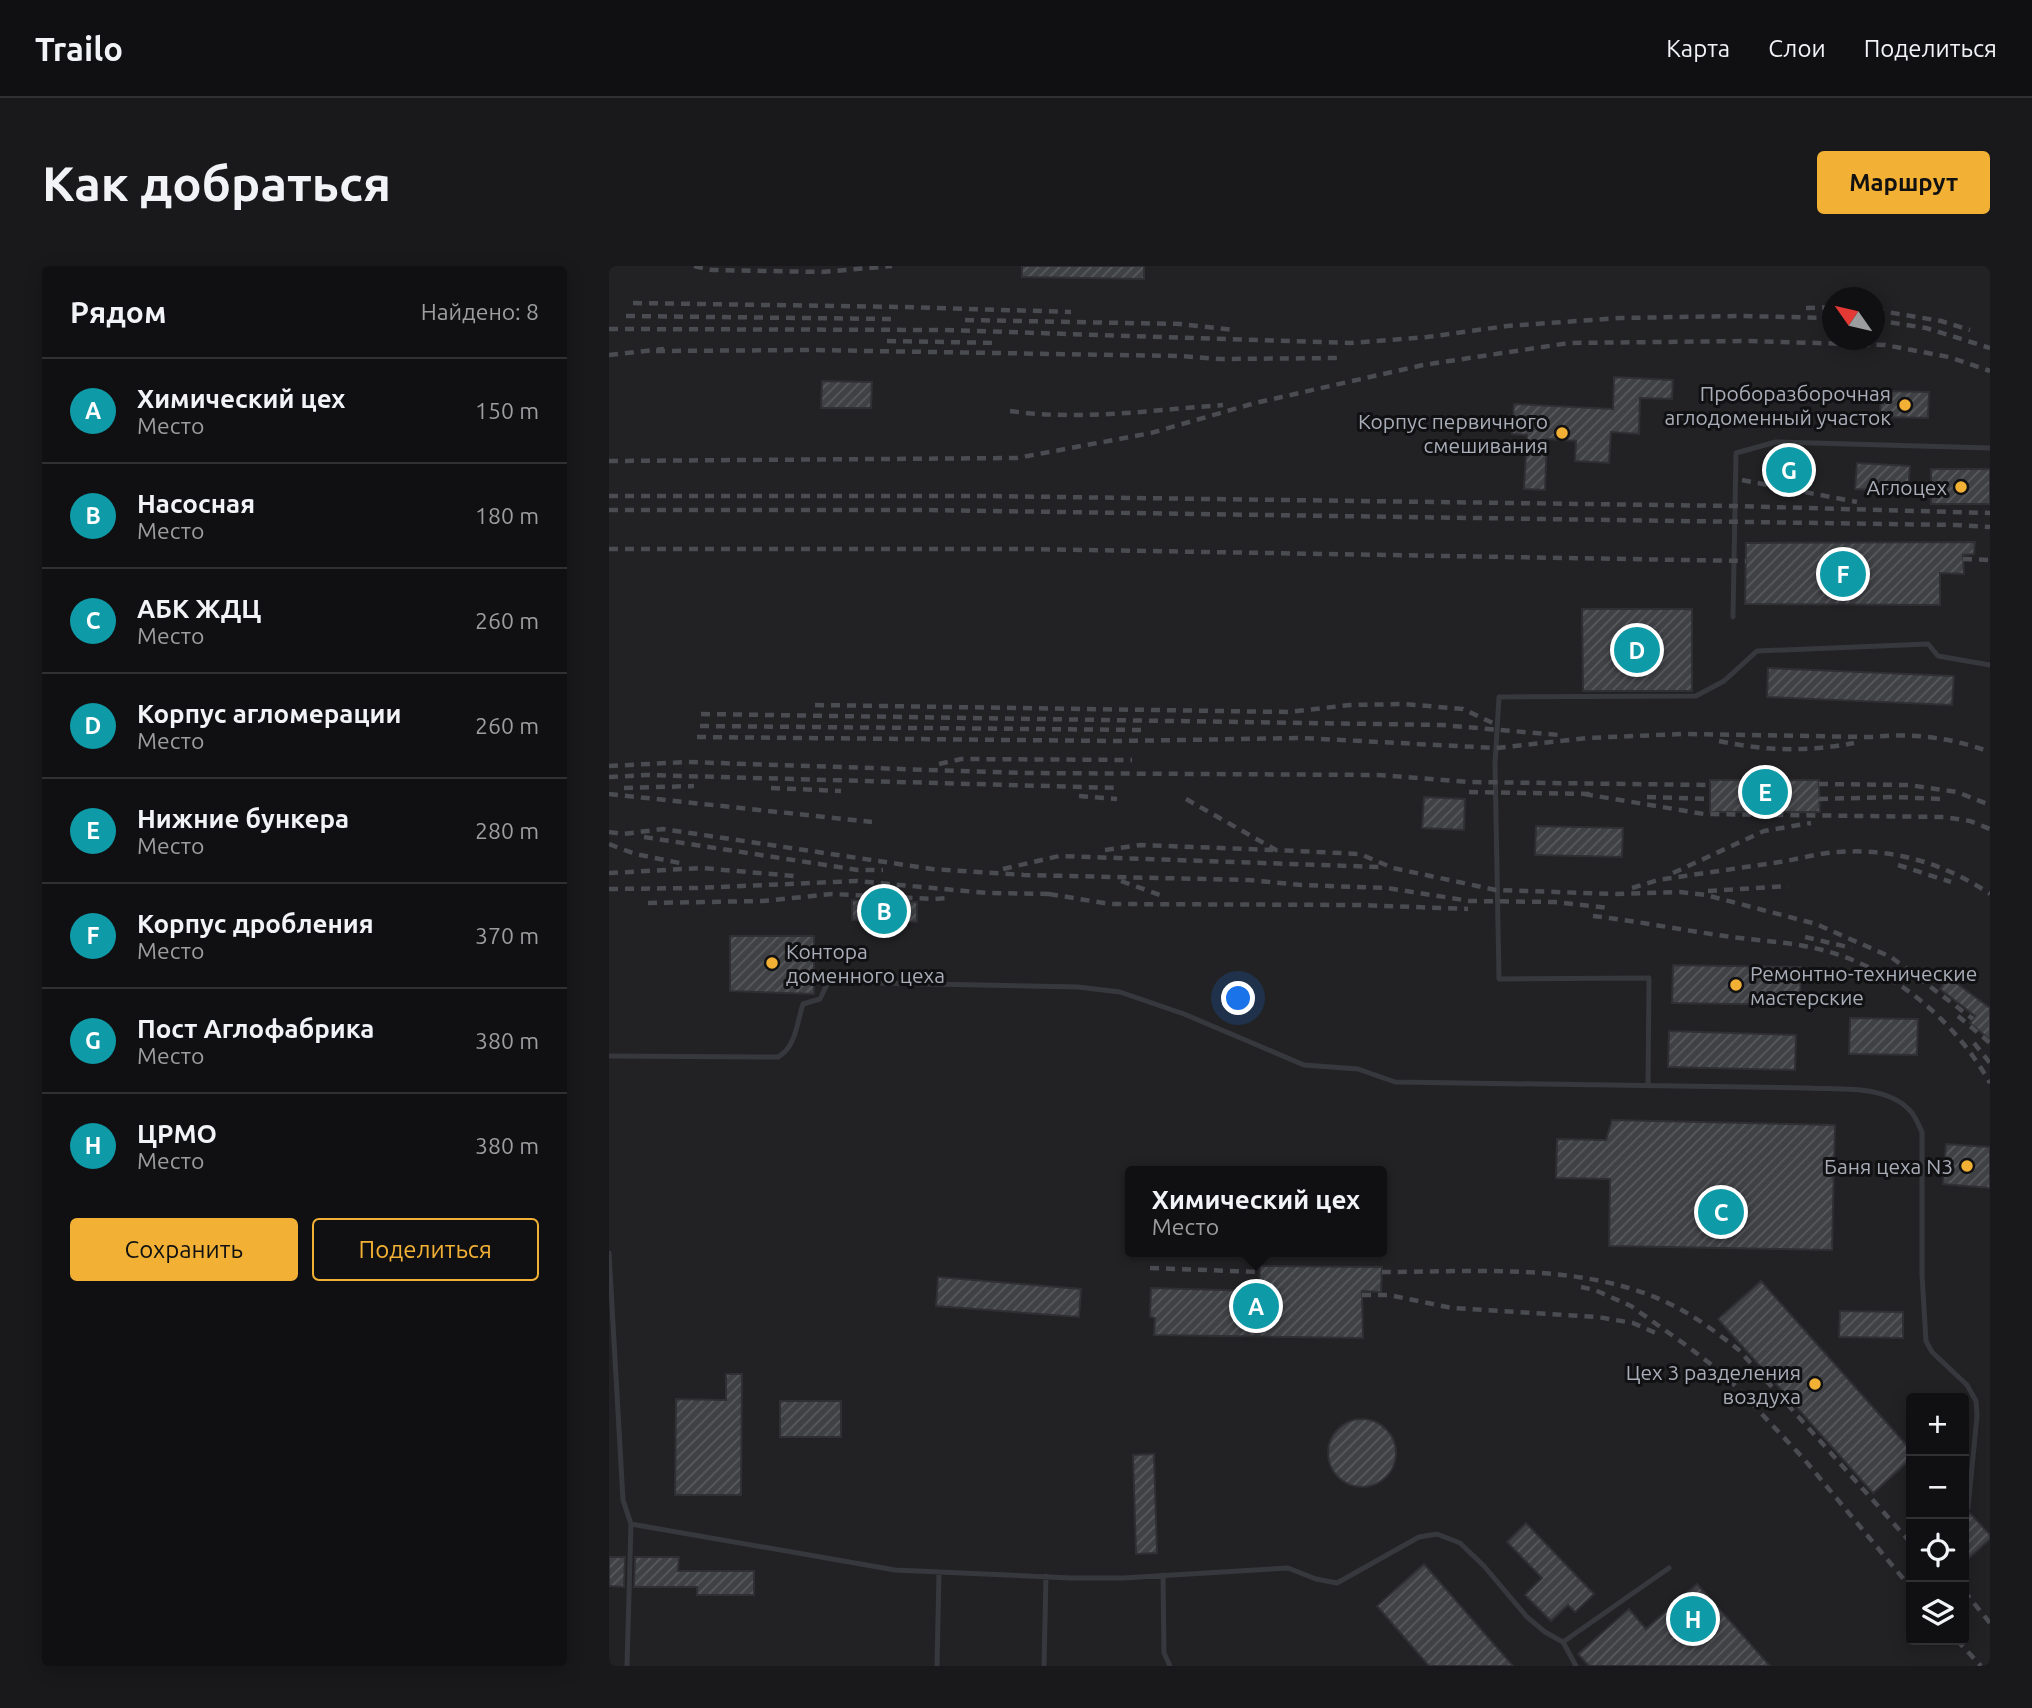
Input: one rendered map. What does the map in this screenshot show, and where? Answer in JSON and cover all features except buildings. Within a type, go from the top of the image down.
[{"type":"lane","points":[[1733,617],[1736,453],[1776,442],[1990,448]]},
{"type":"lane","points":[[1648,1086],[1649,978],[1499,979],[1495,765],[1499,697],[1696,696],[1724,681],[1758,651],[1791,648],[1928,644],[1938,656],[1990,665]]},
{"type":"lane","points":[[609,1056],[778,1057],[786,1053],[793,1040],[803,1004],[820,999],[828,982],[1078,987],[1121,992],[1184,1014],[1304,1065],[1358,1069],[1395,1082],[1808,1088],[1873,1092],[1900,1102],[1912,1113],[1922,1132],[1922,1275],[1926,1341],[1932,1352],[1966,1385],[1976,1401],[1969,1498]]},
{"type":"lane","points":[[609,1253],[623,1500],[631,1524],[627,1666]]},
{"type":"lane","points":[[631,1524],[895,1570],[1046,1576],[1163,1575],[1288,1568],[1316,1579],[1336,1583],[1419,1536],[1437,1534],[1459,1543],[1484,1566],[1527,1617],[1563,1642],[1576,1666]]},
{"type":"lane","points":[[1563,1642],[1669,1568]]},
{"type":"lane","points":[[937,1666],[939,1572]]},
{"type":"lane","points":[[1163,1575],[1164,1653],[1170,1666]]},
{"type":"lane","points":[[1044,1666],[1046,1576]]},
{"type":"lane","points":[[1571,1658],[1581,1666]]},
{"type":"shaded area","points":[[609,266],[1990,266],[1990,1666],[609,1666]]},
{"type":"railway","points":[[694,266],[712,270],[822,272],[892,266]]},
{"type":"railway","points":[[633,303],[1071,312]]},
{"type":"railway","points":[[1806,308],[1822,307]]},
{"type":"railway","points":[[1885,312],[1941,321],[1970,330]]},
{"type":"railway","points":[[626,316],[891,319]]},
{"type":"railway","points":[[609,329],[944,330],[1350,343],[1427,337],[1507,326],[1619,318],[1822,318]]},
{"type":"railway","points":[[965,320],[1180,324],[1234,330]]},
{"type":"railway","points":[[1885,322],[1926,328],[1990,348]]},
{"type":"railway","points":[[887,341],[999,343]]},
{"type":"railway","points":[[609,461],[1017,458],[1151,433],[1255,403],[1423,365],[1569,343],[1749,341],[1885,345],[1949,357],[1990,371]]},
{"type":"railway","points":[[609,355],[664,349]]},
{"type":"railway","points":[[656,351],[810,350],[1220,359],[1342,358]]},
{"type":"railway","points":[[1010,411],[1090,415],[1223,405]]},
{"type":"railway","points":[[1742,480],[1857,502]]},
{"type":"railway","points":[[609,496],[985,496],[1736,506],[1990,513]]},
{"type":"railway","points":[[609,510],[923,510],[1990,527]]},
{"type":"railway","points":[[609,549],[1027,549],[1746,561]]},
{"type":"railway","points":[[1963,559],[1990,560]]},
{"type":"railway","points":[[815,705],[1288,712],[1350,705],[1404,704],[1463,709],[1497,725]]},
{"type":"railway","points":[[701,714],[1442,725],[1559,735]]},
{"type":"railway","points":[[700,726],[1142,730]]},
{"type":"railway","points":[[697,737],[1119,741],[1302,738],[1496,748],[1587,738],[1683,734],[1902,736],[1931,737],[1990,752]]},
{"type":"railway","points":[[1719,741],[1786,749],[1854,743]]},
{"type":"railway","points":[[939,764],[961,759],[1132,760]]},
{"type":"railway","points":[[609,766],[687,762],[1023,773],[1379,775],[1470,782],[1710,785]]},
{"type":"railway","points":[[609,777],[646,775],[1120,788]]},
{"type":"railway","points":[[1819,784],[1909,785],[1957,792],[1990,805]]},
{"type":"railway","points":[[624,788],[694,786]]},
{"type":"railway","points":[[771,788],[841,791]]},
{"type":"railway","points":[[1469,792],[1591,794]]},
{"type":"railway","points":[[609,794],[872,822]]},
{"type":"railway","points":[[1584,794],[1704,814],[1944,817],[1970,821],[1990,829]]},
{"type":"railway","points":[[1079,796],[1117,799]]},
{"type":"railway","points":[[1647,797],[1710,799]]},
{"type":"railway","points":[[1186,799],[1276,850],[1360,854],[1393,868],[1496,890],[1616,894],[1680,892],[1706,895],[1816,924],[1891,957],[1973,1019]]},
{"type":"railway","points":[[1819,799],[1942,799]]},
{"type":"railway","points":[[1673,873],[1764,831],[1811,823]]},
{"type":"railway","points":[[609,832],[623,834],[663,829],[932,869],[1024,875],[1249,880],[1387,888],[1470,901],[1555,902],[1610,908]]},
{"type":"railway","points":[[644,837],[858,870],[883,870]]},
{"type":"railway","points":[[609,844],[635,854],[680,863]]},
{"type":"railway","points":[[1105,850],[1141,845],[1273,850]]},
{"type":"railway","points":[[1632,888],[1658,880],[1858,851],[1898,855],[1936,866],[1990,894]]},
{"type":"railway","points":[[1003,869],[1059,856],[1379,867]]},
{"type":"railway","points":[[1898,865],[1951,882]]},
{"type":"railway","points":[[609,873],[701,868],[794,876]]},
{"type":"railway","points":[[609,889],[857,881],[987,893],[1056,894]]},
{"type":"railway","points":[[1121,881],[1160,895]]},
{"type":"railway","points":[[1708,891],[1788,886]]},
{"type":"railway","points":[[648,903],[763,901],[832,894],[949,898]]},
{"type":"railway","points":[[1049,894],[1110,904],[1360,905],[1468,909]]},
{"type":"railway","points":[[1593,916],[1804,946],[1861,964],[1887,977],[1935,1013],[1956,1034],[1990,1083]]},
{"type":"railway","points":[[1805,937],[1852,948]]},
{"type":"railway","points":[[1958,1016],[1990,1043]]},
{"type":"railway","points":[[1974,1043],[1990,1063]]},
{"type":"railway","points":[[1150,1268],[1260,1272]]},
{"type":"railway","points":[[1382,1272],[1490,1271],[1564,1275],[1635,1290],[1678,1308],[1739,1350],[1906,1537]]},
{"type":"railway","points":[[1581,1287],[1595,1290],[1631,1306],[1727,1377],[1804,1459],[1906,1582]]},
{"type":"railway","points":[[1362,1295],[1389,1295],[1452,1308],[1598,1317],[1633,1323],[1658,1334]]},
{"type":"railway","points":[[1969,1597],[1990,1623]]},
{"type":"railway","points":[[1962,1645],[1981,1666]]},
{"type":"place","name":"Проборазборочная аглодоменный участок","points":[[1905,405]]},
{"type":"place","name":"Корпус первичного смешивания","points":[[1562,433]]},
{"type":"place","name":"Пост Аглофабрика","points":[[1789,470]]},
{"type":"place","name":"Аглоцех","points":[[1961,487]]},
{"type":"place","name":"Корпус дробления","points":[[1843,574]]},
{"type":"place","name":"Корпус агломерации","points":[[1637,650]]},
{"type":"place","name":"Нижние бункера","points":[[1765,792]]},
{"type":"place","name":"Насосная","points":[[884,911]]},
{"type":"place","name":"Контора доменного цеха","points":[[772,963]]},
{"type":"place","name":"Ремонтно-технические мастерские","points":[[1736,985]]},
{"type":"place","name":"Баня цеха N3","points":[[1967,1166]]},
{"type":"place","name":"АБК ЖДЦ","points":[[1721,1212]]},
{"type":"place","name":"Химический цех","points":[[1256,1306]]},
{"type":"place","name":"Цех 3 разделения воздуха","points":[[1815,1384]]},
{"type":"place","name":"ЦРМО","points":[[1693,1619]]}]
